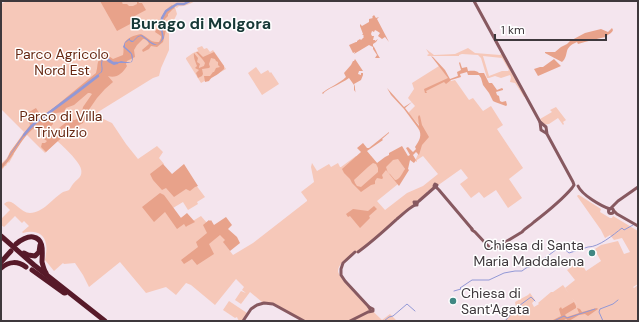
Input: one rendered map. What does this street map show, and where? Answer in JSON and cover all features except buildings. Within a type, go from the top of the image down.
[{"type":"highway","points":[[1,236],[27,255],[32,256],[39,252],[41,248],[39,242],[34,239],[25,240],[17,245],[23,239],[28,237],[39,240],[42,247],[42,262],[44,270],[48,276],[66,292],[105,321]]},
{"type":"highway","points":[[1,236],[101,321]]},
{"type":"highway","points":[[1,261],[11,251]]},
{"type":"highway","points":[[1,268],[6,264],[14,262],[26,267]]},
{"type":"highway","points":[[32,270],[64,293],[66,292]]},
{"type":"main road","points":[[474,1],[540,122],[546,127],[545,130],[576,187],[590,198],[638,226]]},
{"type":"main road","points":[[350,321],[370,309],[342,276],[341,270],[343,263],[366,246],[435,187],[488,246],[492,248],[499,246],[525,230],[569,191],[576,187]]},
{"type":"main road","points":[[612,210],[618,201],[638,187]]},
{"type":"main road","points":[[243,321],[253,307],[266,303],[273,304],[304,321]]},
{"type":"green space","name":"Parco Agricolo Nord Est","points":[[4,1],[195,1],[185,6],[175,7],[177,14],[169,32],[169,50],[159,76],[153,78],[98,112],[99,117],[112,123],[138,159],[157,146],[163,152],[159,158],[164,164],[157,170],[167,186],[196,185],[205,197],[197,202],[198,204],[188,210],[183,202],[173,208],[180,218],[186,215],[191,222],[201,216],[207,223],[216,228],[226,241],[224,243],[233,255],[253,243],[307,201],[301,192],[314,182],[311,167],[312,163],[317,171],[329,164],[331,167],[338,163],[341,167],[356,156],[362,163],[371,156],[378,164],[398,158],[405,169],[398,184],[377,201],[385,210],[407,193],[423,186],[438,174],[423,156],[417,160],[417,162],[415,161],[419,152],[422,128],[408,113],[415,106],[408,98],[414,89],[412,83],[439,66],[451,81],[455,80],[469,100],[473,98],[483,111],[491,106],[503,125],[497,129],[523,168],[509,179],[522,198],[508,208],[496,190],[484,198],[479,192],[471,198],[460,184],[468,178],[461,169],[430,191],[427,191],[427,193],[357,253],[347,258],[340,265],[338,271],[344,281],[382,320],[390,314],[397,321],[305,321],[272,303],[262,302],[250,292],[241,304],[235,300],[241,291],[246,293],[242,290],[244,287],[236,279],[215,305],[191,285],[186,283],[176,295],[166,287],[146,293],[120,262],[89,287],[75,263],[63,263],[54,271],[45,260],[45,240],[38,233],[23,233],[22,232],[29,226],[24,221],[22,223],[15,216],[4,227],[1,225],[1,219],[10,210],[4,204],[7,202],[10,201],[26,212],[30,213],[39,211],[63,192],[69,190],[80,176],[81,172],[80,166],[75,158],[57,141],[45,153],[26,134],[12,154],[14,154],[9,163],[8,162],[1,171],[1,164],[24,132],[1,109],[1,4],[5,2]]},
{"type":"green space","points":[[202,46],[204,49],[207,48],[210,52],[213,50],[226,69],[201,83],[186,58],[198,51],[197,48]]},
{"type":"green space","points":[[468,48],[475,53],[500,55],[502,53],[525,97],[515,83],[510,82],[510,75],[501,78],[495,76],[487,78],[481,58],[478,55],[462,54],[459,56],[428,56],[427,55],[429,54],[426,49],[434,55],[455,54]],"holes":[[[483,56],[502,58],[509,70],[489,76]]]},
{"type":"green space","points":[[256,67],[261,74],[268,70],[270,73],[271,72],[279,84],[262,95],[248,73]]},
{"type":"green space","points":[[556,107],[566,120],[563,122],[564,124],[563,125],[558,118],[549,124],[543,125],[540,119],[552,112],[550,110]]},
{"type":"green space","points":[[579,195],[601,209],[600,212],[610,218],[613,216],[638,231],[638,284],[633,287],[634,288],[638,285],[638,321],[505,321],[516,307],[515,302],[530,293],[535,300],[532,303],[534,307],[551,292],[563,285],[565,288],[575,280],[567,270],[580,261],[586,271],[601,261],[595,249],[601,245],[618,241],[624,254],[630,252],[622,238],[614,240],[610,235],[605,238],[577,196]]},
{"type":"green space","points":[[229,301],[247,313],[242,321],[223,310]]},
{"type":"shaded area","points":[[100,1],[123,1],[123,4],[133,6],[137,4],[138,1],[139,3],[142,3],[146,10],[131,18],[134,22],[117,31]]},
{"type":"shaded area","points":[[172,5],[175,8],[165,19],[164,23],[166,30],[163,42],[157,47],[151,46],[143,52],[142,50],[149,44],[147,41],[143,39],[137,45],[134,50],[135,57],[127,61],[127,66],[123,71],[114,77],[108,76],[113,82],[97,98],[88,111],[83,123],[70,130],[46,152],[41,147],[42,143],[47,141],[44,139],[69,121],[69,117],[71,116],[73,120],[75,120],[81,116],[83,107],[92,94],[90,93],[74,105],[66,108],[64,112],[56,113],[50,120],[53,121],[53,124],[43,135],[37,138],[39,130],[37,126],[31,130],[1,169],[1,165],[7,159],[10,152],[30,125],[27,117],[31,115],[29,112],[36,108],[41,116],[51,110],[96,73],[100,58],[106,54],[113,59],[123,55],[126,40],[131,37],[141,34],[151,41],[159,42],[161,36],[155,32],[163,14]]},
{"type":"shaded area","points":[[374,15],[376,18],[379,17],[377,19],[389,42],[385,37],[382,39],[378,36],[380,33],[377,31],[372,31],[371,34],[374,36],[373,40],[375,41],[378,39],[373,46],[380,58],[375,58],[377,55],[373,47],[369,45],[354,54],[355,52],[353,53],[349,45],[360,39],[361,40],[364,37],[364,35],[362,35],[360,24],[362,26],[369,22],[369,19],[373,18],[372,17]]},
{"type":"shaded area","points":[[612,28],[613,30],[611,33],[606,37],[578,44],[577,42],[572,44],[562,62],[545,53],[555,52],[570,41],[585,33],[601,29],[608,32]]},
{"type":"shaded area","points":[[196,52],[203,57],[214,52],[224,66],[224,69],[209,81],[205,82],[204,76],[210,76],[216,68],[220,67],[215,59],[211,58],[209,64],[210,67],[202,69],[203,74],[198,78],[196,73],[199,70],[195,68],[197,66],[194,53],[198,58],[197,62],[200,64],[199,68],[204,66],[205,63]]},
{"type":"shaded area","points":[[431,56],[445,70],[450,79],[458,76],[457,72],[461,70],[460,62],[462,68],[467,67],[468,71],[484,73],[489,83],[492,83],[497,90],[503,89],[496,92],[500,101],[506,101],[507,105],[506,106],[493,101],[483,85],[479,75],[468,75],[467,72],[460,74],[461,77],[451,80],[446,84],[444,82],[426,91],[427,93],[425,93],[424,89],[448,78]]},
{"type":"shaded area","points":[[355,59],[363,71],[359,71],[358,74],[361,75],[361,73],[363,73],[361,80],[354,84],[356,93],[354,90],[354,85],[349,78],[327,90],[323,94],[322,93],[346,77],[344,73]]},
{"type":"shaded area","points":[[554,59],[561,66],[538,76],[534,69],[543,67]]},
{"type":"shaded area","points":[[387,88],[404,107],[412,102],[405,108],[419,126],[418,117],[419,115],[420,116],[422,125],[429,137],[422,145],[419,155],[416,152],[413,155],[416,160],[414,163],[410,160],[409,170],[399,186],[389,173],[395,180],[401,176],[405,169],[398,159],[393,160],[386,167],[388,172],[386,170],[382,175],[382,179],[377,178],[375,184],[361,192],[352,183],[342,169],[361,152],[357,148],[363,143],[367,148],[369,148],[389,132],[382,139],[383,140],[367,151],[377,163],[389,155],[389,153],[402,146],[408,156],[410,155],[406,148],[408,147],[413,152],[416,149],[415,147],[420,138],[418,128]],"holes":[[[373,163],[376,164],[378,172],[361,187],[357,186],[354,180]]]},
{"type":"shaded area","points":[[163,164],[172,174],[184,164],[198,186],[190,191],[186,189],[174,197],[166,188],[162,190],[150,174]]},
{"type":"shaded area","points":[[160,193],[164,195],[181,218],[187,213],[195,222],[186,227],[184,224],[177,229],[165,212],[154,222],[142,207]]},
{"type":"shaded area","points":[[374,206],[377,209],[369,216],[370,218],[360,228],[350,216],[348,217],[346,214],[353,209],[368,211]]},
{"type":"shaded area","points":[[226,217],[232,225],[228,229],[237,237],[240,243],[230,251],[223,242],[225,240],[220,235],[209,244],[214,254],[197,265],[192,259],[184,264],[181,260],[198,247],[196,242],[207,233],[203,225],[211,220],[214,225]]},
{"type":"shaded area","points":[[574,302],[576,308],[565,315],[567,317],[579,313],[577,308],[582,312],[598,309],[588,316],[585,314],[579,315],[569,321],[566,319],[562,321],[547,321],[561,316],[559,309],[561,307],[562,309]]},
{"type":"water","points":[[162,28],[164,38],[158,45],[162,39]]},
{"type":"water","points":[[142,35],[157,45],[141,36],[133,42],[129,40],[125,43],[125,47],[132,55],[132,62],[114,65],[104,58],[102,62],[102,72],[32,126],[1,168],[31,125],[101,72],[101,62],[103,58],[107,57],[113,64],[121,61],[131,62],[131,54],[123,47],[125,42],[130,38],[130,40],[133,41],[138,36]]},
{"type":"waterway","points":[[161,30],[162,18],[166,11],[177,4],[184,4],[190,1]]},
{"type":"waterway","points":[[106,58],[113,63],[117,63]]},
{"type":"waterway","points":[[24,135],[35,123],[98,76]]},
{"type":"waterway","points":[[454,291],[461,289],[460,288],[472,280],[489,280],[504,273],[522,271],[537,264],[561,246],[569,253],[597,245],[622,228],[624,230],[633,225]]},
{"type":"waterway","points":[[505,321],[512,311],[531,297],[535,301]]},
{"type":"waterway","points":[[603,321],[599,312],[600,309],[613,304],[618,300]]},
{"type":"waterway","points":[[384,321],[393,316],[407,304],[415,311]]},
{"type":"waterway","points":[[554,321],[564,316],[567,318],[595,309]]},
{"type":"place","name":"Chiesa di Santa Maria Maddalena","points":[[592,253]]},
{"type":"place","name":"Chiesa di Sant'Agata","points":[[453,301]]},
{"type":"district","name":"Burago di Molgora","points":[[201,23]]},
{"type":"park label","name":"Parco di Villa Trivulzio","points":[[61,124]]}]
